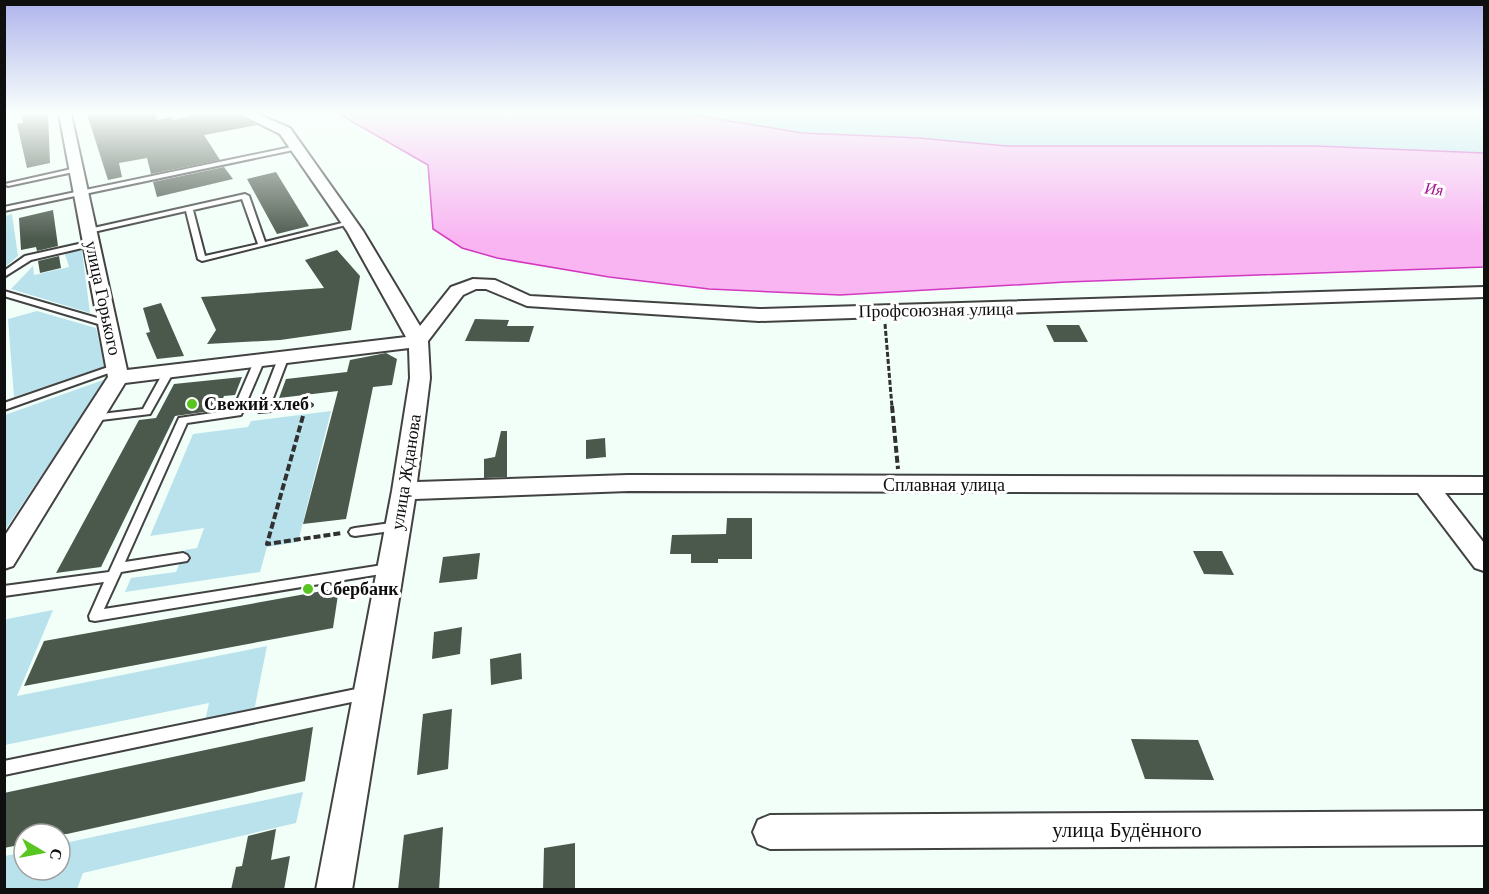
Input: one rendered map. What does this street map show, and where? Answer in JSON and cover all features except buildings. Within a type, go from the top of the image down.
[{"type":"street","name":"улица Горького","points":[[4,559],[93,418],[118,372],[73,156]]},
{"type":"street","name":"улица Жданова","points":[[302,156],[350,223],[394,295],[418,341],[420,378],[404,491],[334,890]]},
{"type":"street","name":"Профсоюзная улица","points":[[418,341],[457,291],[473,284],[489,284],[527,301],[759,315],[1485,292]]},
{"type":"street","points":[[118,372],[169,371],[418,341]]},
{"type":"street","name":"Сплавная улица","points":[[404,491],[628,483],[1485,485]]},
{"type":"street","points":[[1425,484],[1485,561]]},
{"type":"street","name":"улица Будённого","points":[[770,832],[1485,828]]},
{"type":"lane","points":[[4,209],[259,156]]},
{"type":"lane","points":[[8,184],[76,170]]},
{"type":"lane","points":[[4,275],[28,258],[90,237],[189,208],[245,196],[262,244]]},
{"type":"lane","points":[[189,208],[202,259],[350,223]]},
{"type":"lane","points":[[4,293],[108,324]]},
{"type":"lane","points":[[284,356],[262,410],[307,405]]},
{"type":"lane","points":[[260,359],[237,413],[183,420],[95,616],[391,568]]},
{"type":"lane","points":[[93,418],[146,412],[169,371]]},
{"type":"lane","points":[[4,407],[118,372]]},
{"type":"lane","points":[[355,532],[398,526]]},
{"type":"lane","points":[[4,591],[183,558]]},
{"type":"lane","points":[[4,768],[368,693]]},
{"type":"path","points":[[884,312],[900,485]]},
{"type":"path","points":[[307,405],[267,544],[355,532]]},
{"type":"shaded area","points":[[12,214],[18,256],[5,267],[5,216]]},
{"type":"shaded area","points":[[64,251],[82,251],[90,313],[11,289],[33,266],[34,275],[69,267]]},
{"type":"shaded area","points":[[37,311],[96,328],[105,366],[14,397],[8,319]]},
{"type":"shaded area","points":[[106,379],[5,530],[5,415]]},
{"type":"shaded area","points":[[331,411],[298,542],[267,547],[260,572],[125,592],[131,578],[176,572],[185,550],[197,548],[204,528],[150,536],[193,434],[248,427],[251,421]]},
{"type":"shaded area","points":[[53,610],[17,696],[267,646],[254,711],[205,721],[209,703],[5,745],[4,622],[7,619]]},
{"type":"shaded area","points":[[303,792],[296,823],[83,873],[77,889],[5,889],[5,856],[12,855],[12,882],[72,882],[72,841]]},
{"type":"water","name":"Ия","points":[[412,156],[1484,156],[1484,267],[1066,282],[840,295],[709,289],[609,277],[497,258],[462,248],[433,229],[428,165]]},
{"type":"place","name":"Свежий хлеб","points":[[192,404]]},
{"type":"place","name":"Сбербанк","points":[[308,589]]}]
